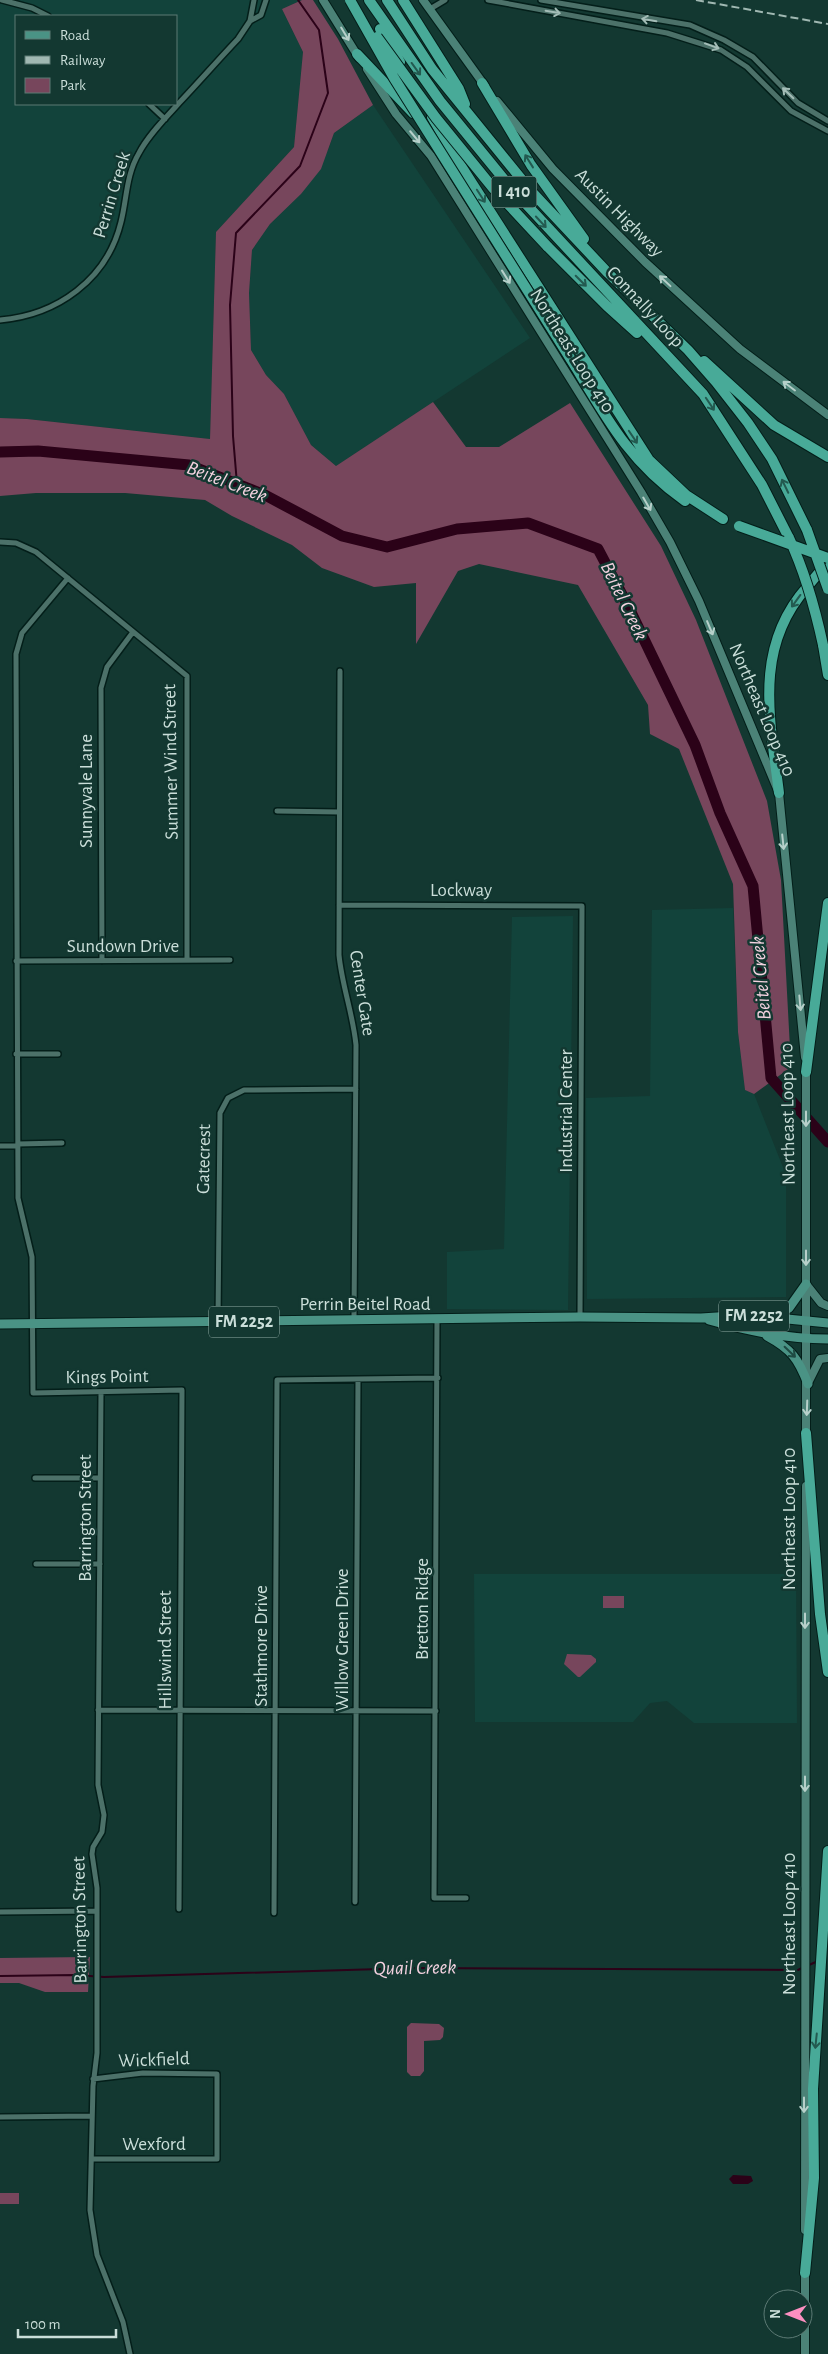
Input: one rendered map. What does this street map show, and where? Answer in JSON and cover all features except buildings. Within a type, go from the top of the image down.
[{"type":"highway","points":[[350,0],[436,118],[493,188],[607,306],[677,368]]},
{"type":"highway","points":[[350,0],[394,78],[609,422],[645,470],[687,503],[739,526],[828,558]]},
{"type":"highway","points":[[363,0],[454,156],[649,460],[686,495],[723,519]]},
{"type":"highway","name":"Connally Loop","points":[[369,0],[393,36],[471,142],[511,188],[703,394],[762,485],[790,538],[802,565],[817,616],[828,675]]},
{"type":"highway","points":[[387,0],[432,69],[472,118]]},
{"type":"highway","name":"I 410","points":[[403,0],[459,89],[472,118]]},
{"type":"highway","points":[[357,54],[454,156]]},
{"type":"highway","points":[[482,83],[531,165],[608,272]]},
{"type":"highway","name":"Connally Loop","points":[[472,118],[530,190],[608,272],[675,337],[748,423],[772,459],[806,530],[828,589]]},
{"type":"highway","points":[[675,337],[722,375],[774,425],[828,457]]},
{"type":"highway","points":[[778,793],[768,694],[771,657],[776,638],[795,600],[828,564]]},
{"type":"highway","points":[[806,1072],[828,903]]},
{"type":"highway","points":[[806,1433],[820,1614],[828,1672]]},
{"type":"highway","points":[[806,2273],[814,2178],[813,2089],[828,1850]]},
{"type":"main road","name":"Northeast Loop 410","points":[[323,0],[396,114],[432,156],[670,542],[699,601],[778,793],[806,1072],[808,1384],[806,1433],[805,2354]]},
{"type":"main road","name":"Austin Highway","points":[[423,0],[482,83],[553,169],[639,257],[740,349],[828,415]]},
{"type":"main road","points":[[767,1317],[789,1308],[806,1284],[821,1303],[828,1306]]},
{"type":"main road","name":"Perrin Beitel Road","points":[[0,1324],[580,1317],[701,1318],[748,1315],[828,1323]]},
{"type":"main road","name":"Perrin Beitel Road","points":[[701,1318],[760,1332],[807,1339],[828,1339]]},
{"type":"main road","points":[[760,1332],[782,1344],[794,1354],[800,1362],[808,1384]]},
{"type":"main road","points":[[808,1384],[820,1359],[828,1358]]},
{"type":"street","points":[[2,0],[26,6],[46,15]]},
{"type":"street","name":"Perrin Creek","points":[[178,105],[238,39],[250,21],[254,0]]},
{"type":"street","name":"Perrin Creek","points":[[250,21],[261,15],[266,0]]},
{"type":"street","points":[[430,9],[444,0]]},
{"type":"street","points":[[488,0],[666,33],[721,50],[747,67],[791,111],[828,131]]},
{"type":"street","points":[[541,0],[690,26],[707,31],[753,57],[798,102],[828,121]]},
{"type":"street","points":[[150,105],[165,119]]},
{"type":"street","name":"Perrin Creek","points":[[0,320],[35,314],[59,304],[81,288],[99,269],[117,234],[132,166],[144,144],[178,105]]},
{"type":"street","name":"Summer Wind Street","points":[[0,542],[16,543],[28,547],[187,676],[187,960]]},
{"type":"street","points":[[32,1324],[32,1257],[18,1198],[16,654],[22,633],[68,578]]},
{"type":"street","name":"Sunnyvale Lane","points":[[102,961],[101,688],[107,668],[133,632]]},
{"type":"street","name":"Center Gate","points":[[340,671],[339,955],[341,978],[355,1030],[354,1321]]},
{"type":"street","points":[[277,811],[340,812]]},
{"type":"street","name":"Lockway","points":[[339,905],[582,906]]},
{"type":"street","name":"Industrial Center","points":[[580,1317],[582,906]]},
{"type":"street","name":"Sundown Drive","points":[[16,961],[230,960]]},
{"type":"street","points":[[16,1054],[58,1054]]},
{"type":"street","name":"Gatecrest","points":[[218,1322],[219,1136],[220,1113],[224,1104],[235,1093],[244,1090],[356,1089]]},
{"type":"street","points":[[0,1146],[62,1144]]},
{"type":"street","name":"Bretton Ridge","points":[[437,1320],[434,1898],[466,1898]]},
{"type":"street","name":"Kings Point","points":[[32,1324],[33,1393],[182,1390]]},
{"type":"street","points":[[358,1379],[438,1378]]},
{"type":"street","name":"Stathmore Drive","points":[[274,1913],[277,1380],[358,1379]]},
{"type":"street","name":"Willow Green Drive","points":[[355,1902],[358,1379]]},
{"type":"street","name":"Hillswind Street","points":[[179,1909],[182,1390]]},
{"type":"street","name":"Barrington Street","points":[[101,1392],[98,1785],[104,1815],[102,1832],[93,1847],[92,1854],[97,1888],[97,2053],[93,2079],[90,2210],[94,2242],[104,2275],[123,2322],[130,2354]]},
{"type":"street","points":[[35,1478],[100,1478]]},
{"type":"street","points":[[36,1564],[100,1564]]},
{"type":"street","points":[[98,1710],[436,1711]]},
{"type":"street","points":[[0,1912],[97,1911]]},
{"type":"street","name":"Wickfield","points":[[93,2079],[143,2073],[217,2074],[216,2160]]},
{"type":"street","points":[[0,2117],[92,2116]]},
{"type":"street","name":"Wexford","points":[[92,2159],[216,2160]]},
{"type":"shaded area","points":[[0,0],[302,0],[282,9],[303,52],[294,147],[216,232],[210,439],[27,419],[0,418]]},
{"type":"shaded area","points":[[373,105],[530,338],[336,466],[311,445],[284,394],[266,375],[251,350],[249,293],[252,250],[270,224],[301,194],[329,148],[334,133]]},
{"type":"shaded area","points":[[733,908],[738,1032],[745,1090],[754,1094],[786,1175],[786,1297],[587,1299],[586,1098],[650,1096],[652,910]]},
{"type":"shaded area","points":[[573,916],[568,1310],[447,1309],[447,1252],[504,1249],[512,917]]},
{"type":"shaded area","points":[[474,1574],[796,1574],[797,1723],[694,1723],[667,1701],[650,1703],[633,1722],[475,1722]]},
{"type":"shaded area","points":[[733,2175],[751,2176],[753,2181],[748,2184],[733,2184],[729,2179]]},
{"type":"green space","points":[[302,0],[313,0],[338,39],[373,105],[334,133],[321,169],[301,194],[270,224],[252,250],[249,293],[251,350],[266,375],[284,394],[311,445],[336,466],[433,402],[466,447],[499,447],[570,403],[661,546],[696,620],[767,801],[781,880],[791,1067],[754,1094],[745,1090],[738,1032],[733,884],[679,749],[650,734],[648,705],[578,585],[479,564],[458,571],[416,644],[416,583],[374,587],[322,568],[292,545],[232,516],[205,500],[125,493],[36,493],[0,496],[0,418],[27,419],[210,439],[216,232],[294,147],[303,52],[282,9]]},
{"type":"green space","points":[[603,1596],[624,1596],[624,1608],[603,1608]]},
{"type":"green space","points":[[567,1654],[591,1655],[596,1659],[596,1662],[578,1677],[564,1664]]},
{"type":"green space","points":[[90,1957],[88,1992],[45,1992],[19,1983],[0,1983],[0,1958]]},
{"type":"green space","points":[[411,2023],[439,2024],[444,2028],[443,2037],[440,2040],[424,2041],[424,2071],[420,2076],[411,2076],[407,2072],[407,2027]]},
{"type":"green space","points":[[0,2193],[19,2193],[19,2204],[0,2204]]},
{"type":"waterway","points":[[237,484],[233,436],[230,305],[236,233],[300,166],[328,93],[319,30],[298,0]]},
{"type":"waterway","name":"Beitel Creek","points":[[0,452],[38,451],[189,465],[265,495],[342,536],[387,547],[457,529],[528,523],[598,549],[627,604],[695,745],[720,813],[753,886],[771,1078],[828,1142]]},
{"type":"waterway","name":"Quail Creek","points":[[809,1965],[818,1961]]},
{"type":"waterway","name":"Quail Creek","points":[[0,1976],[75,1975],[104,1977],[415,1968],[798,1970],[802,1968]]},
{"type":"railway","points":[[696,0],[828,24]]}]
